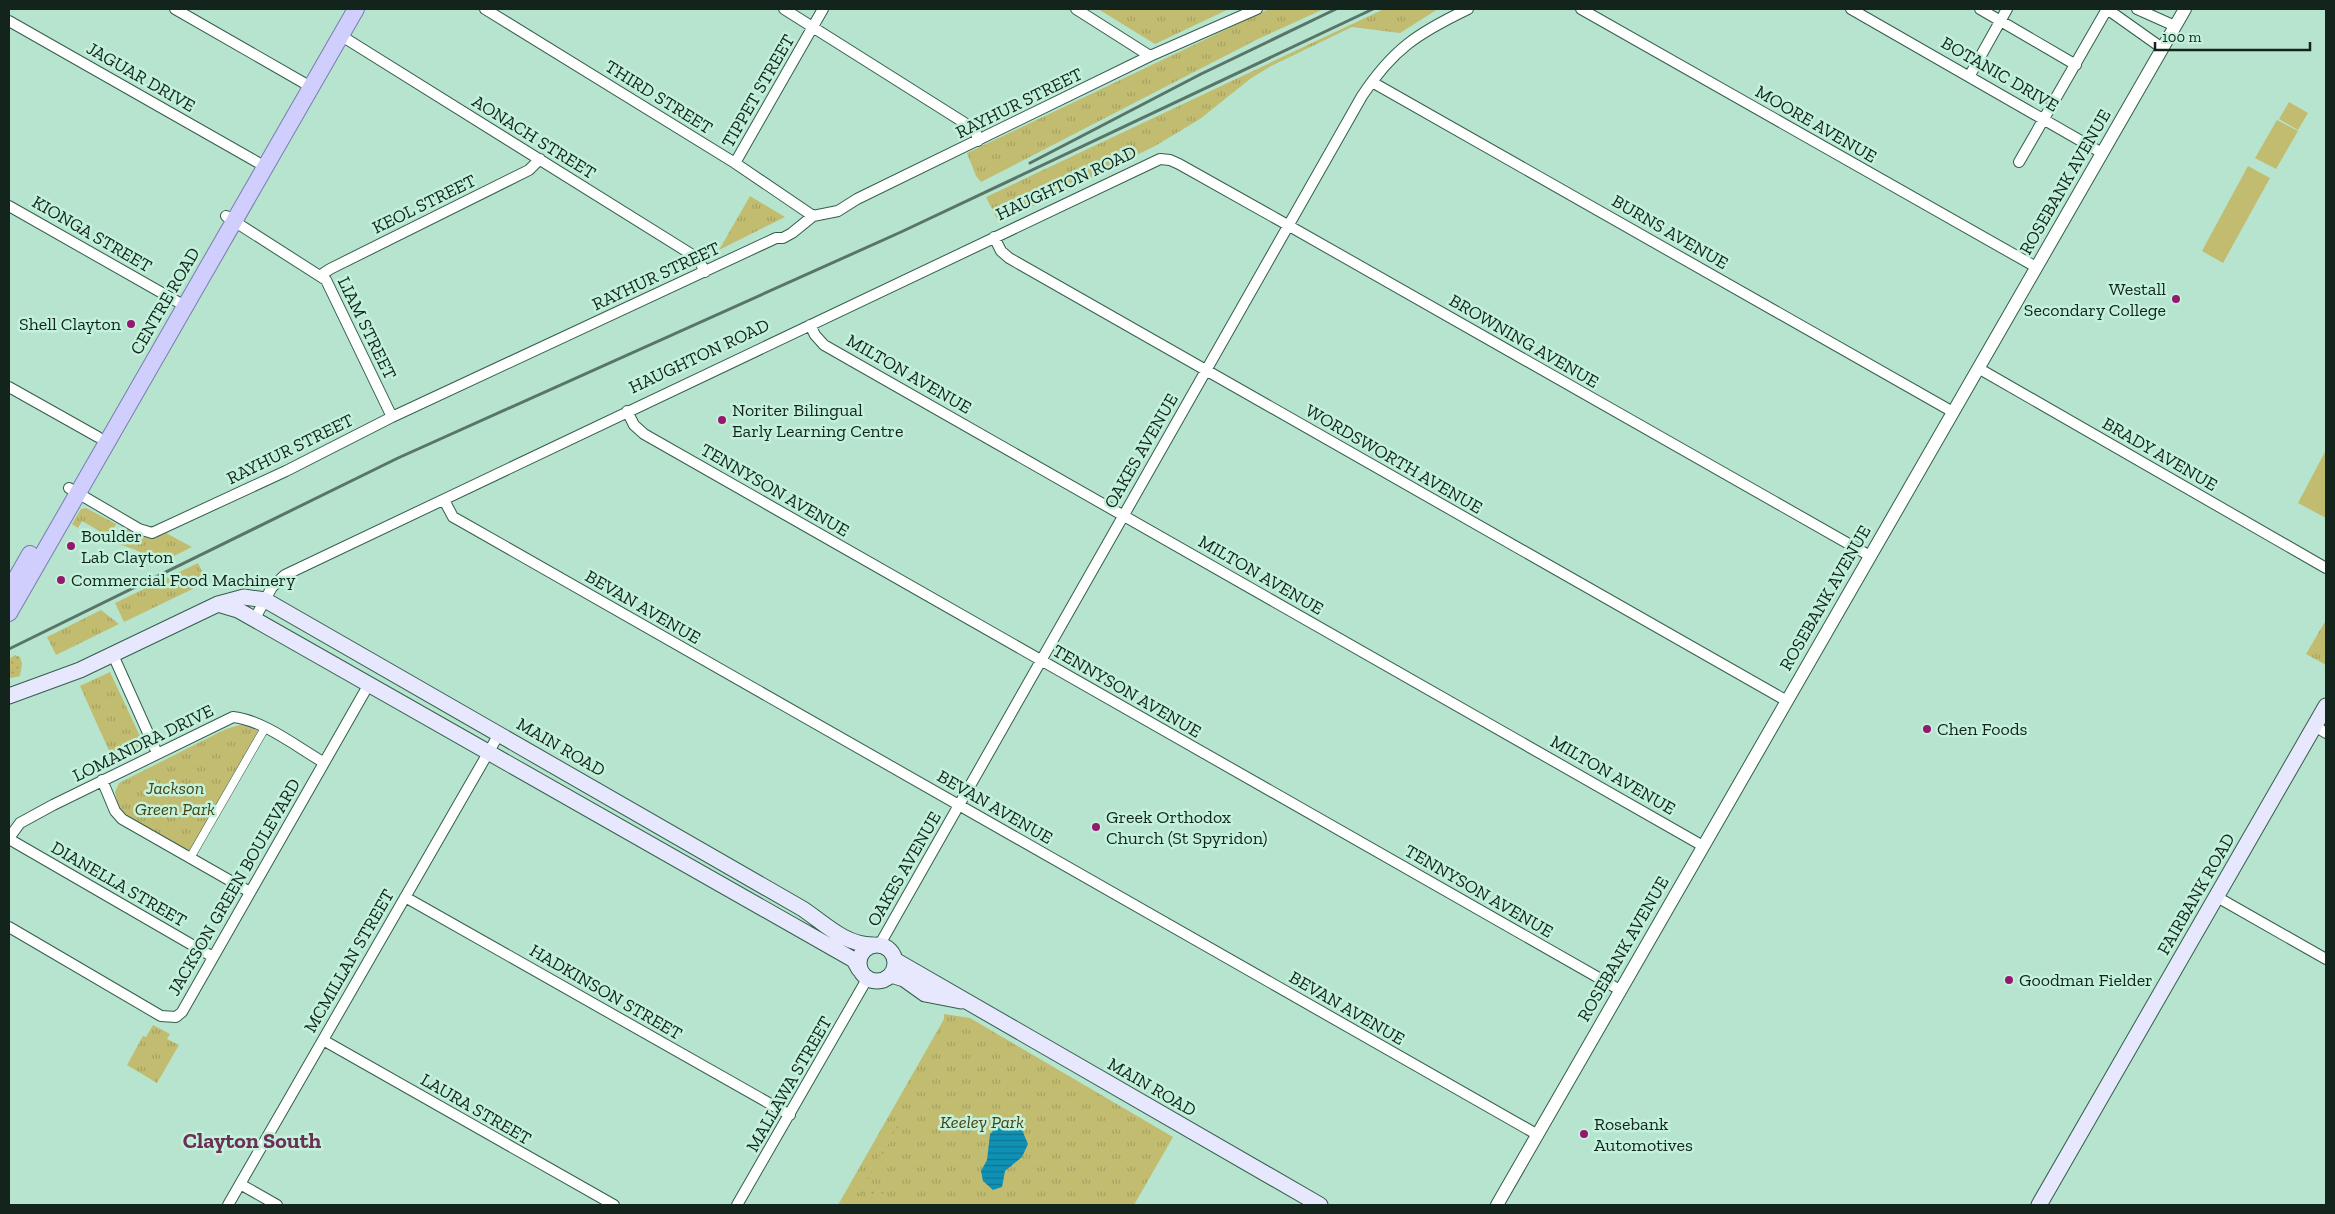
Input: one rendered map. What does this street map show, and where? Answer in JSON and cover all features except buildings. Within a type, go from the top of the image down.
[{"type":"main road","name":"CENTRE ROAD","points":[[9,613],[74,491],[307,84],[345,9]]},
{"type":"main road","name":"CENTRE ROAD","points":[[230,219],[257,162],[356,9]]},
{"type":"main road","name":"CENTRE ROAD","points":[[9,591],[74,491],[98,437],[181,304]]},
{"type":"main road","points":[[9,696],[113,655],[218,604],[244,597],[265,600]]},
{"type":"main road","name":"MAIN ROAD","points":[[265,600],[675,834],[803,909],[845,939],[855,944],[876,944]]},
{"type":"main road","points":[[218,604],[232,607],[854,960],[863,974],[879,981],[893,967],[890,950],[876,944],[862,951],[859,956],[863,974]]},
{"type":"main road","points":[[9,704],[75,671]]},
{"type":"main road","points":[[418,712],[428,693]]},
{"type":"main road","name":"FAIRBANK ROAD","points":[[2039,1205],[2217,896],[2320,729],[2326,706]]},
{"type":"main road","points":[[664,852],[675,834]]},
{"type":"main road","name":"MAIN ROAD","points":[[893,967],[904,979],[924,994],[965,1002],[1320,1205]]},
{"type":"street","points":[[175,9],[307,84]]},
{"type":"street","name":"THIRD STREET","points":[[485,9],[735,163],[813,216]]},
{"type":"street","points":[[784,9],[971,127],[976,133],[978,141]]},
{"type":"street","name":"TIPPET STREET","points":[[735,163],[823,9]]},
{"type":"street","points":[[1076,9],[1150,56]]},
{"type":"street","name":"RAYHUR STREET","points":[[74,491],[139,529],[152,532],[286,471],[392,417],[776,238],[782,238],[813,216],[838,211],[857,199],[1150,56],[1257,9]]},
{"type":"street","name":"OAKES AVENUE","points":[[876,944],[959,805],[1288,226],[1372,82],[1399,49],[1422,31],[1468,9]]},
{"type":"street","name":"MOORE AVENUE","points":[[1581,9],[2036,268]]},
{"type":"street","name":"BOTANIC DRIVE","points":[[1851,9],[1970,75],[2102,153]]},
{"type":"street","name":"BOTANIC DRIVE","points":[[1865,9],[1881,24]]},
{"type":"street","points":[[1980,9],[2076,65]]},
{"type":"street","points":[[1970,75],[2007,9]]},
{"type":"street","points":[[2019,162],[2107,9],[2162,48]]},
{"type":"street","points":[[2137,9],[2175,26]]},
{"type":"street","name":"ROSEBANK AVENUE","points":[[1497,1205],[2185,9]]},
{"type":"street","name":"JAGUAR DRIVE","points":[[9,21],[257,162]]},
{"type":"street","name":"AONACH STREET","points":[[340,36],[691,254],[700,262],[704,272]]},
{"type":"street","name":"BURNS AVENUE","points":[[1372,82],[1953,412]]},
{"type":"street","name":"KEOL STREET","points":[[321,275],[529,170],[540,159]]},
{"type":"street","name":"BROWNING AVENUE","points":[[1160,159],[1170,160],[1179,164],[1870,556]]},
{"type":"street","name":"HAUGHTON ROAD","points":[[254,620],[272,587],[285,575],[1160,159]]},
{"type":"street","name":"KIONGA STREET","points":[[9,206],[181,304]]},
{"type":"street","name":"LIAM STREET","points":[[230,219],[321,275],[326,280],[392,417]]},
{"type":"street","name":"WORDSWORTH AVENUE","points":[[994,237],[1001,251],[1009,258],[1787,701]]},
{"type":"street","name":"MILTON AVENUE","points":[[810,325],[815,335],[824,345],[1703,846]]},
{"type":"street","name":"BRADY AVENUE","points":[[1978,368],[2326,568]]},
{"type":"street","points":[[9,386],[98,437]]},
{"type":"street","name":"TENNYSON AVENUE","points":[[627,411],[634,425],[644,434],[1620,990]]},
{"type":"street","name":"BEVAN AVENUE","points":[[444,500],[453,517],[1538,1135]]},
{"type":"street","points":[[113,655],[157,753]]},
{"type":"street","name":"JACKSON GREEN BOULEVARD","points":[[9,927],[161,1016],[168,1018],[176,1017],[182,1012],[369,684]]},
{"type":"street","name":"LOMANDRA DRIVE","points":[[9,838],[20,823],[102,780],[233,717],[245,718],[265,728],[323,762]]},
{"type":"street","points":[[190,858],[265,728]]},
{"type":"street","name":"MCMILLAN STREET","points":[[228,1205],[499,734]]},
{"type":"street","points":[[102,780],[115,811],[122,819],[250,892]]},
{"type":"street","name":"DIANELLA STREET","points":[[9,838],[213,957]]},
{"type":"street","points":[[2217,896],[2326,959]]},
{"type":"street","name":"HADKINSON STREET","points":[[405,897],[790,1115]]},
{"type":"street","name":"MALLAWA STREET","points":[[738,1205],[790,1115],[863,974]]},
{"type":"street","name":"LAURA STREET","points":[[323,1040],[614,1205]]},
{"type":"street","points":[[240,1184],[277,1205]]},
{"type":"green space","points":[[1098,9],[1229,9],[1155,44]]},
{"type":"green space","points":[[1269,9],[1324,9],[1258,39],[981,182],[976,176],[967,153]]},
{"type":"green space","points":[[1384,9],[1438,9],[1400,33],[1352,27],[1271,66],[1250,79],[1200,119],[1155,146],[999,223],[986,197]]},
{"type":"green space","points":[[2289,102],[2308,113],[2298,130],[2279,119]]},
{"type":"green space","points":[[2277,120],[2298,131],[2276,169],[2255,158]]},
{"type":"green space","points":[[2248,166],[2270,178],[2223,263],[2202,251]]},
{"type":"green space","points":[[750,196],[785,217],[719,250]]},
{"type":"green space","points":[[2326,450],[2326,518],[2298,503]]},
{"type":"green space","points":[[86,508],[116,524],[110,537],[82,521],[78,528],[72,524],[81,509]]},
{"type":"green space","points":[[123,528],[150,539],[166,533],[192,547],[160,563],[136,550],[116,543]]},
{"type":"green space","points":[[198,563],[207,582],[124,622],[115,603]]},
{"type":"green space","points":[[101,610],[119,624],[56,655],[47,637]]},
{"type":"green space","points":[[2326,620],[2326,665],[2306,654]]},
{"type":"green space","points":[[15,655],[20,657],[22,664],[20,676],[11,678],[9,677],[9,659]]},
{"type":"green space","points":[[110,672],[146,749],[115,764],[80,686]]},
{"type":"green space","name":"Jackson Green Park","points":[[243,724],[258,731],[189,852],[128,817],[118,805],[115,792],[119,783],[226,729]]},
{"type":"green space","name":"Keeley Park","points":[[944,1014],[970,1018],[1173,1137],[1134,1205],[838,1205],[944,1019]]},
{"type":"green space","points":[[153,1025],[170,1034],[167,1039],[179,1045],[157,1083],[127,1065],[143,1036],[146,1037]]},
{"type":"green space","points":[[905,1110],[907,1112],[865,1185],[867,1187],[863,1194],[860,1192],[863,1186]]},
{"type":"green space","points":[[870,1187],[878,1192],[881,1190],[887,1195],[870,1196]]},
{"type":"water","points":[[1008,1124],[1022,1130],[1028,1144],[1022,1157],[1005,1171],[1002,1187],[993,1190],[983,1181],[981,1171],[987,1160],[990,1134],[999,1125]]},
{"type":"railway","points":[[1030,163],[1201,74],[1336,9]]},
{"type":"railway","points":[[9,649],[398,458],[901,232],[1373,9]]},
{"type":"place","name":"Westall Secondary College","points":[[2176,299]]},
{"type":"place","name":"Shell Clayton","points":[[131,324]]},
{"type":"place","name":"Noriter Bilingual Early Learning Centre","points":[[722,420]]},
{"type":"place","name":"Boulder Lab Clayton","points":[[71,546]]},
{"type":"place","name":"Commercial Food Machinery","points":[[61,580]]},
{"type":"place","name":"Chen Foods","points":[[1927,729]]},
{"type":"place","name":"Greek Orthodox Church (St Spyridon)","points":[[1096,827]]},
{"type":"place","name":"Goodman Fielder","points":[[2009,980]]},
{"type":"place","name":"Rosebank Automotives","points":[[1584,1134]]},
{"type":"district","name":"Clayton South","points":[[252,1140]]}]
